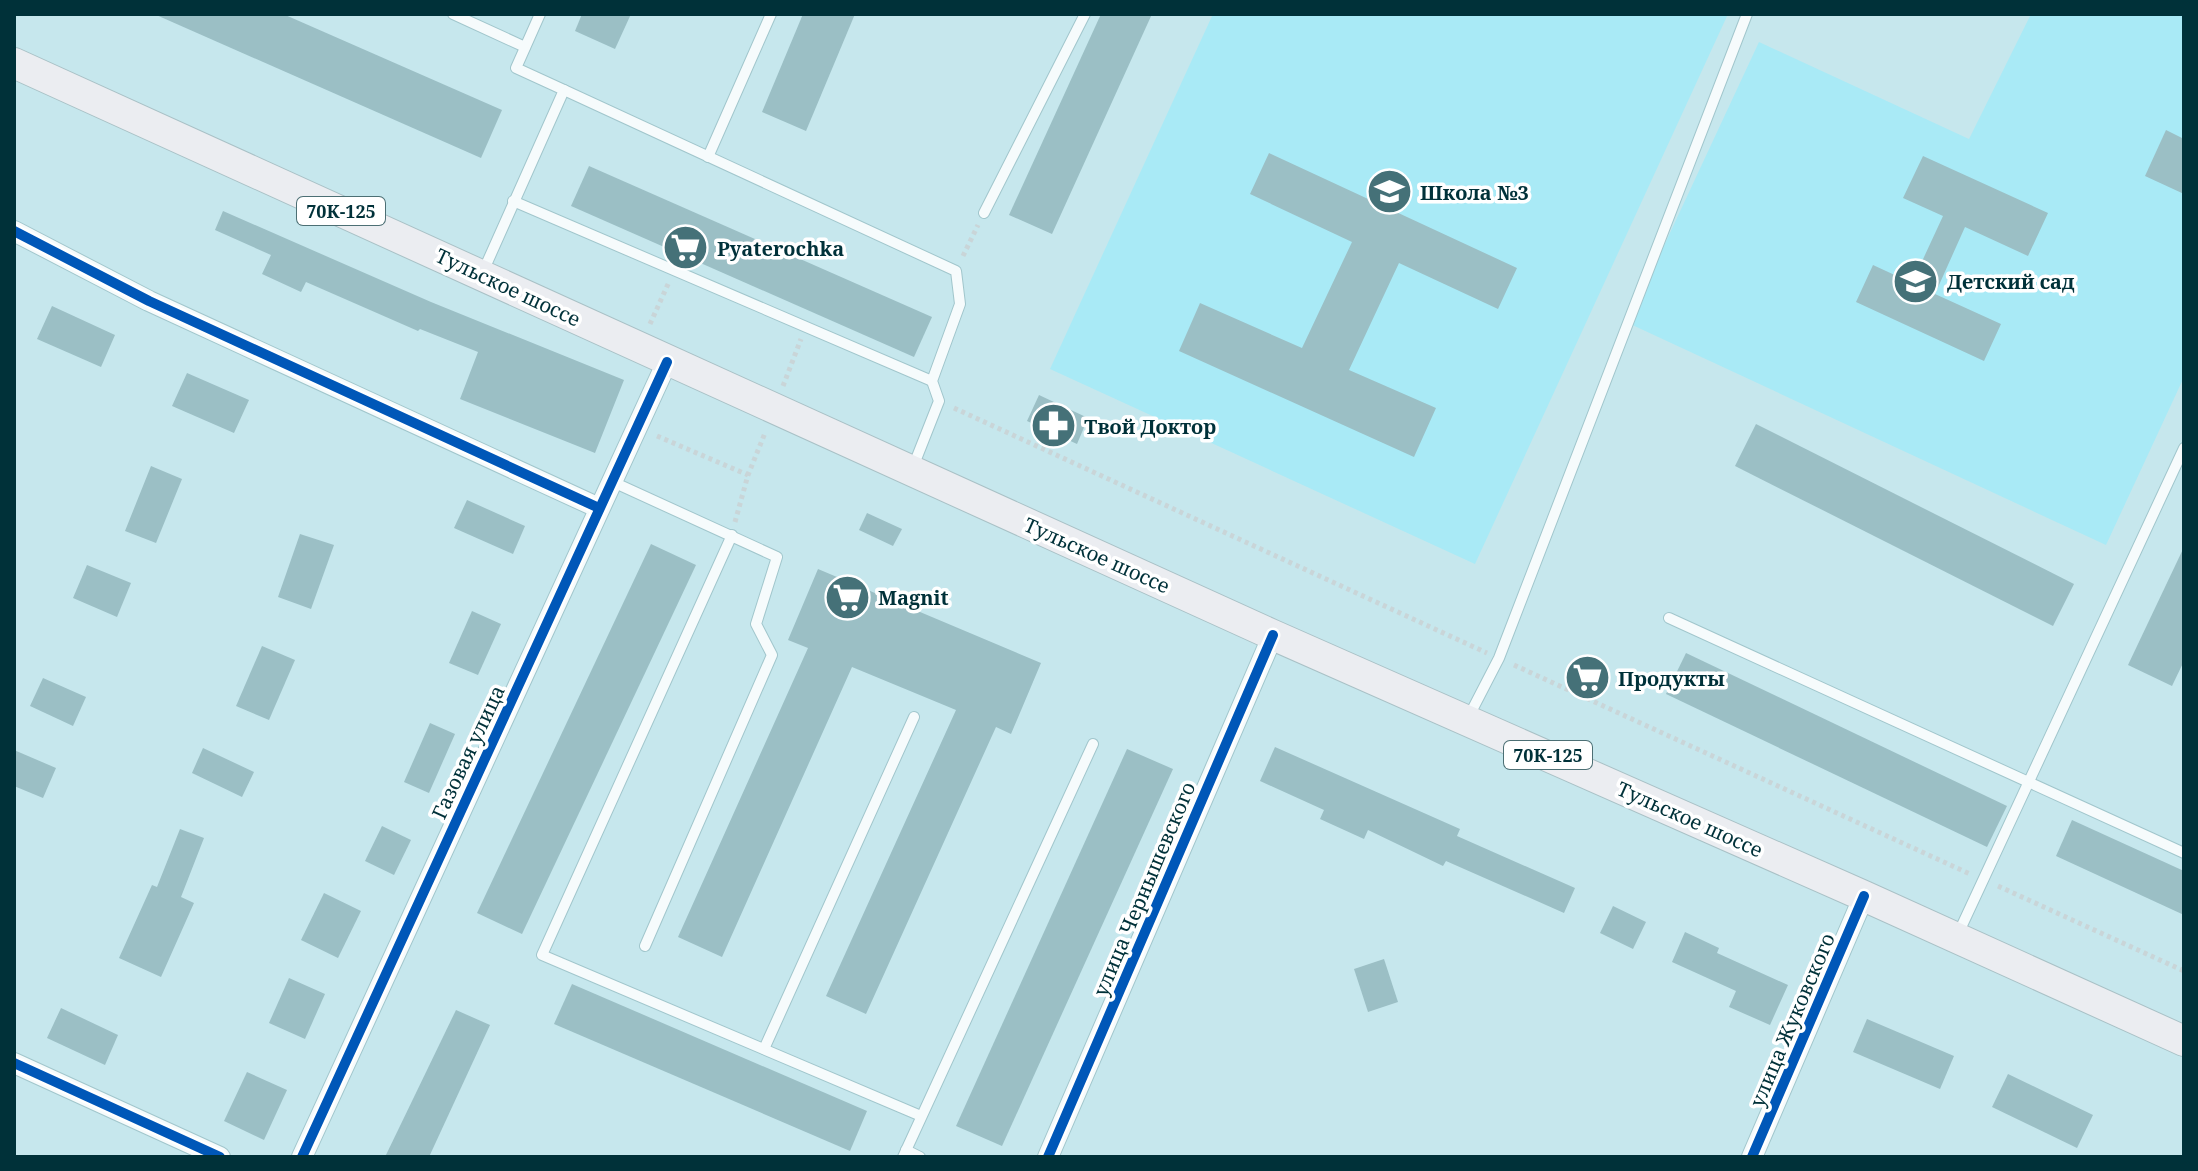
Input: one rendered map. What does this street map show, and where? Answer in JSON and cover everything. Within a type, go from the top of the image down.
[{"type":"main road","name":"Тульское шоссе","points":[[14,63],[667,362],[2184,1041]]},
{"type":"street","points":[[14,231],[149,301],[599,508]]},
{"type":"street","name":"Газовая улица","points":[[302,1157],[667,362]]},
{"type":"street","name":"улица Чернышевского","points":[[1050,1156],[1273,635]]},
{"type":"street","name":"улица Жуковского","points":[[1752,1157],[1864,896]]},
{"type":"street","points":[[14,1063],[220,1157]]},
{"type":"lane","points":[[453,14],[525,47]]},
{"type":"lane","points":[[540,14],[516,68],[956,271],[960,304],[932,381],[939,401],[911,471]]},
{"type":"lane","points":[[708,157],[771,14]]},
{"type":"lane","points":[[984,213],[1085,14]]},
{"type":"lane","points":[[1467,720],[1499,658],[1747,14]]},
{"type":"lane","points":[[482,275],[564,90]]},
{"type":"lane","points":[[513,201],[932,381]]},
{"type":"lane","points":[[1956,939],[2184,448]]},
{"type":"lane","points":[[613,482],[777,557],[756,624],[772,655],[645,946]]},
{"type":"lane","points":[[732,535],[542,955],[921,1116]]},
{"type":"lane","points":[[1669,618],[2184,853]]},
{"type":"lane","points":[[764,1049],[914,717]]},
{"type":"lane","points":[[920,1157],[904,1154],[1093,744]]},
{"type":"path","points":[[956,271],[984,213]]},
{"type":"path","points":[[939,401],[2184,971]]},
{"type":"path","points":[[637,427],[748,475]]},
{"type":"shaded area","name":"Школа №3","points":[[1213,14],[1728,14],[1475,564],[1050,369]]},
{"type":"shaded area","name":"Детский сад","points":[[2031,14],[2184,14],[2184,377],[2106,545],[1628,323],[1759,42],[1969,139]]},
{"type":"building","points":[[154,14],[283,14],[502,110],[481,158]]},
{"type":"building","points":[[582,14],[631,14],[615,49],[575,31]]},
{"type":"building","points":[[803,14],[855,14],[806,131],[762,112]]},
{"type":"building","points":[[1101,14],[1152,14],[1052,234],[1009,215]]},
{"type":"building","points":[[2166,130],[2184,139],[2184,194],[2145,176]]},
{"type":"building","points":[[1269,153],[1517,268],[1498,309],[1399,263],[1349,370],[1436,408],[1414,457],[1179,351],[1200,303],[1302,348],[1352,242],[1250,194]]},
{"type":"building","points":[[1923,156],[2048,213],[2028,256],[1965,227],[1935,294],[2001,324],[1984,361],[1856,302],[1873,265],[1912,283],[1943,216],[1903,198]]},
{"type":"building","points":[[589,166],[932,317],[914,357],[571,206]]},
{"type":"building","points":[[223,211],[431,302],[624,380],[595,453],[460,399],[478,352],[420,329],[418,331],[306,282],[301,292],[262,274],[271,255],[215,230]]},
{"type":"building","points":[[52,306],[115,335],[101,367],[37,339]]},
{"type":"building","points":[[187,373],[249,400],[234,433],[172,406]]},
{"type":"building","points":[[1039,395],[1088,418],[1077,444],[1027,421]]},
{"type":"building","points":[[1756,424],[2074,584],[2053,626],[1735,466]]},
{"type":"building","points":[[151,466],[182,479],[156,543],[125,531]]},
{"type":"building","points":[[467,500],[525,526],[513,554],[454,528]]},
{"type":"building","points":[[867,513],[902,529],[893,546],[859,530]]},
{"type":"building","points":[[300,534],[334,545],[311,609],[278,597]]},
{"type":"building","points":[[651,544],[696,565],[522,934],[477,913]]},
{"type":"building","points":[[2184,547],[2184,661],[2172,686],[2128,665]]},
{"type":"building","points":[[87,565],[131,583],[117,617],[73,598]]},
{"type":"building","points":[[818,569],[1041,663],[1011,734],[996,727],[866,1014],[826,996],[956,710],[852,667],[722,957],[678,937],[808,648],[788,640]]},
{"type":"building","points":[[472,611],[501,624],[478,675],[449,663]]},
{"type":"building","points":[[262,646],[295,660],[269,720],[236,706]]},
{"type":"building","points":[[1686,653],[2007,806],[1987,847],[1666,694]]},
{"type":"building","points":[[1581,658],[1604,668],[1592,696],[1569,686]]},
{"type":"building","points":[[43,678],[86,697],[73,726],[30,706]]},
{"type":"building","points":[[430,723],[455,734],[429,793],[404,782]]},
{"type":"building","points":[[1275,747],[1460,829],[1457,836],[1575,888],[1564,913],[1446,861],[1443,866],[1368,830],[1364,839],[1320,819],[1324,810],[1260,781]]},
{"type":"building","points":[[203,748],[254,772],[242,797],[192,773]]},
{"type":"building","points":[[1127,749],[1173,769],[1002,1146],[956,1126]]},
{"type":"building","points":[[14,750],[56,768],[43,798],[14,786]]},
{"type":"building","points":[[2072,820],[2184,871],[2184,915],[2056,856]]},
{"type":"building","points":[[382,826],[411,840],[394,875],[365,861]]},
{"type":"building","points":[[180,829],[204,838],[181,897],[194,903],[161,977],[119,958],[152,885],[157,887]]},
{"type":"building","points":[[324,893],[361,911],[338,958],[301,940]]},
{"type":"building","points":[[1613,906],[1646,922],[1633,949],[1600,933]]},
{"type":"building","points":[[1685,932],[1719,948],[1717,953],[1788,985],[1770,1025],[1729,1007],[1736,991],[1672,962]]},
{"type":"building","points":[[1384,959],[1398,1002],[1368,1012],[1354,969]]},
{"type":"building","points":[[289,978],[325,994],[305,1039],[269,1023]]},
{"type":"building","points":[[572,984],[867,1111],[850,1151],[554,1024]]},
{"type":"building","points":[[61,1008],[118,1035],[105,1065],[47,1038]]},
{"type":"building","points":[[456,1010],[490,1025],[429,1157],[385,1157]]},
{"type":"building","points":[[1867,1019],[1954,1056],[1940,1089],[1853,1052]]},
{"type":"building","points":[[247,1072],[287,1090],[264,1140],[224,1121]]},
{"type":"building","points":[[2008,1074],[2093,1115],[2077,1148],[1992,1107]]},
{"type":"cycle path","points":[[14,231],[149,301],[599,508]]},
{"type":"cycle path","points":[[302,1157],[667,362]]},
{"type":"cycle path","points":[[1048,1157],[1273,635]]},
{"type":"cycle path","points":[[1752,1157],[1864,896]]},
{"type":"cycle path","points":[[14,1063],[220,1157]]},
{"type":"place","name":"Школа №3","points":[[1389,192]]},
{"type":"place","name":"Pyaterochka","points":[[686,248]]},
{"type":"place","name":"Детский сад","points":[[1916,281]]},
{"type":"place","name":"Твой Доктор","points":[[1053,426]]},
{"type":"place","name":"Magnit","points":[[847,597]]},
{"type":"place","name":"Продукты","points":[[1587,678]]}]
